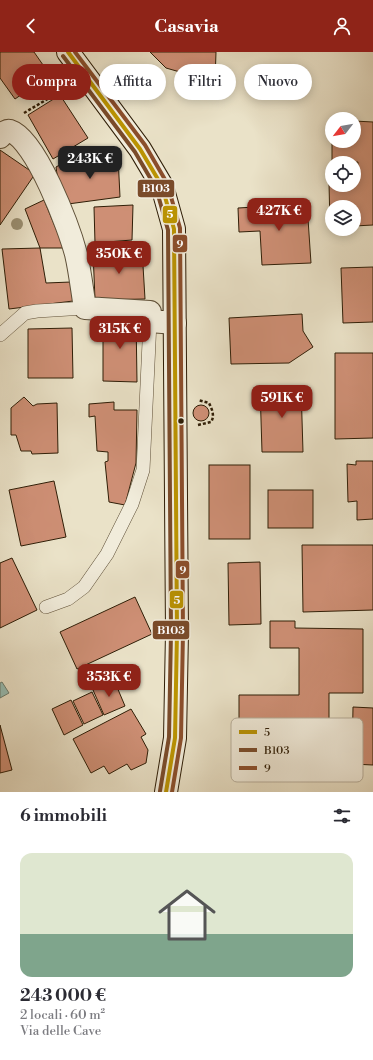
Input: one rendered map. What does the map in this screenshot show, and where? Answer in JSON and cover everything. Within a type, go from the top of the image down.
[{"type":"main road","points":[[68,52],[140,149],[162,186],[174,229],[177,632],[175,738],[166,792]]},
{"type":"main road","points":[[0,137],[5,132],[9,131],[18,136],[37,160],[60,206],[76,254],[85,308],[150,312],[150,321],[175,323]]},
{"type":"lane","points":[[0,335],[25,313],[85,308]]},
{"type":"lane","points":[[46,607],[68,599],[84,587],[107,554],[132,504],[143,470],[150,321]]},
{"type":"path","points":[[27,111],[45,100]]},
{"type":"path","points":[[191,425],[206,424],[211,422],[213,419],[212,409],[209,403],[196,400]]},
{"type":"water","points":[[2,682],[9,693],[0,698],[0,683]]},
{"type":"building","points":[[0,52],[34,52],[42,64],[12,64],[12,95],[0,78]]},
{"type":"building","points":[[150,52],[216,52],[216,64],[174,64],[174,70],[166,68],[166,64],[162,64]]},
{"type":"building","points":[[52,100],[63,100],[88,138],[53,159],[28,115]]},
{"type":"building","points":[[361,121],[373,122],[373,225],[361,226],[361,200],[329,200],[329,192],[361,192],[361,156],[332,156],[332,148],[361,148]]},
{"type":"building","points":[[0,150],[35,174],[0,225]]},
{"type":"building","points":[[118,156],[120,197],[68,204],[58,181],[56,167],[65,162]]},
{"type":"building","points":[[44,200],[64,248],[40,248],[25,209]]},
{"type":"building","points":[[307,204],[311,263],[262,265],[260,231],[239,232],[238,208]]},
{"type":"building","points":[[133,205],[132,240],[95,243],[94,207]]},
{"type":"building","points":[[40,248],[46,283],[71,282],[73,301],[9,309],[2,249]]},
{"type":"building","points":[[142,249],[145,299],[95,300],[93,251]]},
{"type":"building","points":[[373,267],[373,322],[343,323],[341,268]]},
{"type":"building","points":[[302,314],[303,331],[313,347],[289,363],[231,364],[229,318]]},
{"type":"building","points":[[136,317],[137,382],[103,381],[103,318]]},
{"type":"building","points":[[72,328],[73,378],[28,378],[28,329]]},
{"type":"building","points":[[335,353],[373,353],[373,438],[335,439]]},
{"type":"building","points":[[301,386],[303,452],[262,452],[260,387]]},
{"type":"building","points":[[24,397],[33,406],[37,404],[57,403],[58,453],[32,454],[31,451],[21,451],[16,435],[11,435],[11,408]]},
{"type":"building","points":[[114,402],[114,410],[137,410],[136,463],[125,505],[109,502],[105,462],[108,461],[108,452],[97,451],[95,416],[89,417],[89,404]]},
{"type":"building","points":[[198,405],[204,405],[209,410],[207,419],[204,421],[198,421],[193,416],[193,410]]},
{"type":"building","points":[[356,461],[373,461],[373,519],[357,520],[357,501],[348,502],[347,464],[356,465]]},
{"type":"building","points":[[209,465],[250,465],[250,539],[209,539]]},
{"type":"building","points":[[54,481],[66,537],[21,546],[9,490]]},
{"type":"building","points":[[268,490],[313,490],[313,528],[268,528]]},
{"type":"building","points":[[302,545],[373,545],[373,610],[303,612]]},
{"type":"building","points":[[12,558],[37,610],[0,628],[0,563]]},
{"type":"building","points":[[260,562],[261,624],[229,625],[228,563]]},
{"type":"building","points":[[135,597],[152,634],[77,669],[60,632]]},
{"type":"building","points":[[270,621],[295,621],[295,628],[363,629],[363,693],[329,693],[329,718],[239,718],[239,695],[299,695],[299,648],[270,648]]},
{"type":"building","points":[[114,680],[125,706],[104,715],[93,690]]},
{"type":"building","points":[[92,692],[103,715],[84,724],[73,701]]},
{"type":"building","points":[[71,700],[83,725],[64,735],[52,709]]},
{"type":"building","points":[[353,707],[373,708],[373,765],[363,765],[363,718],[353,718]]},
{"type":"building","points":[[131,709],[146,734],[141,737],[148,750],[146,763],[131,770],[127,764],[109,774],[104,766],[91,773],[73,739]]},
{"type":"building","points":[[0,725],[12,770],[0,773]]},
{"type":"transit line","name":"5","points":[[68,52],[140,149],[162,186],[174,229],[177,632],[175,738],[166,792]]},
{"type":"transit line","name":"9","points":[[75,52],[145,145],[167,183],[180,228],[183,632],[181,738],[172,792]]},
{"type":"transit line","name":"B103","points":[[63,56],[135,152],[156,188],[168,230],[171,632],[169,737],[160,791]]}]
